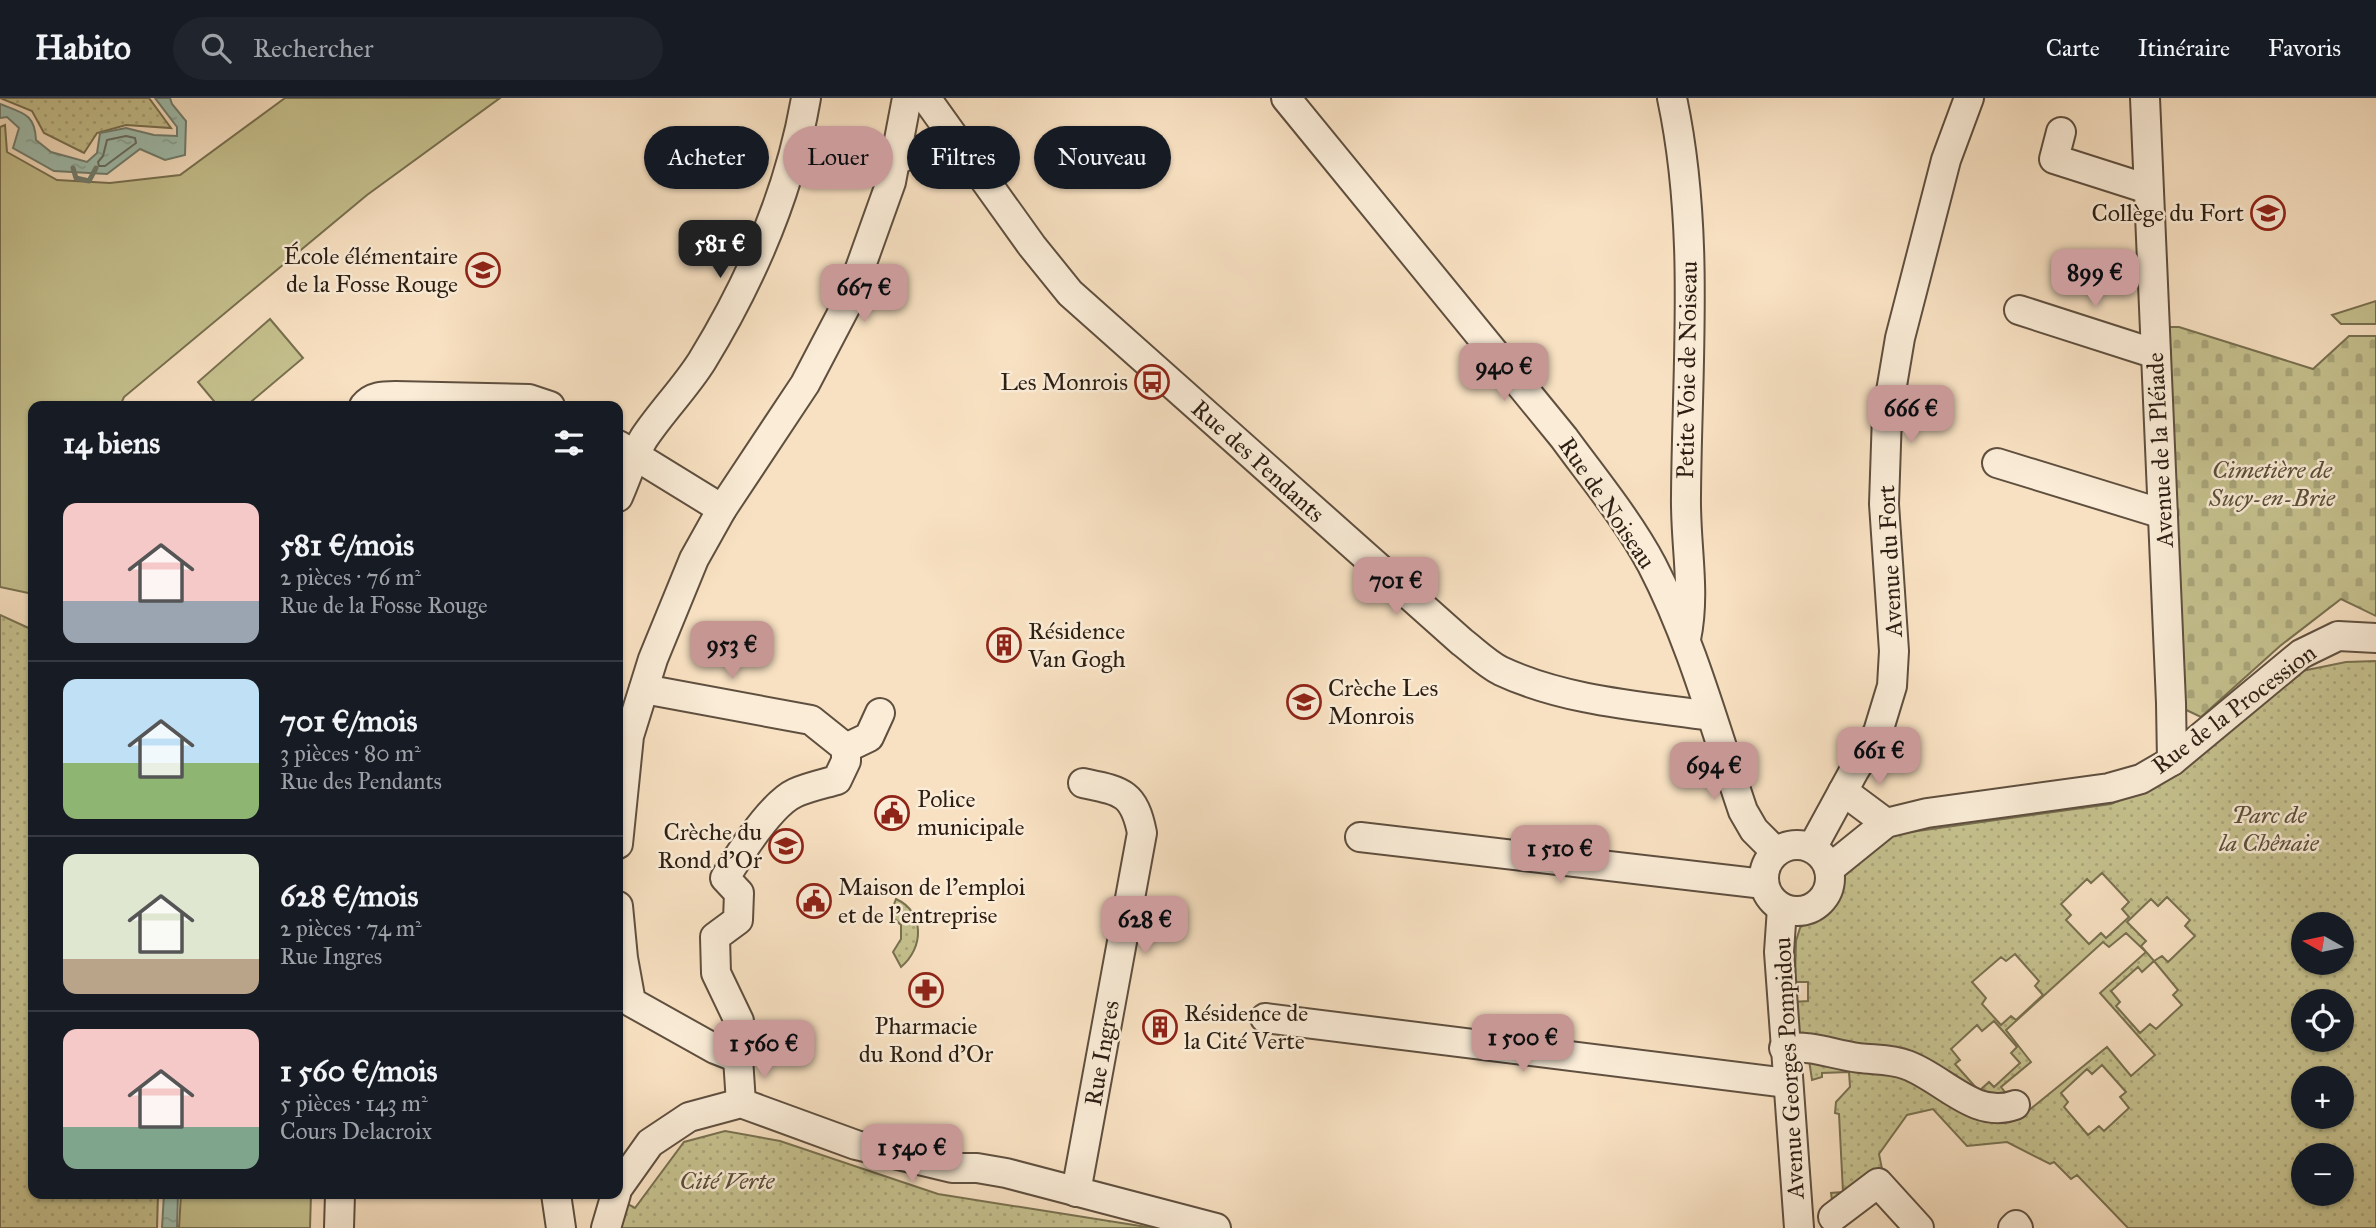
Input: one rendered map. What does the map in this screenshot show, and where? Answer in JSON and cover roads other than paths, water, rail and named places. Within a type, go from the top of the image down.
[{"type":"street","points":[[623,467],[626,450],[645,438],[701,363],[744,287],[776,210],[806,98]]},
{"type":"street","points":[[623,795],[629,736],[653,659],[694,559],[722,509],[806,384],[848,302],[897,160],[907,98]]},
{"type":"street","name":"Rue des Pendants","points":[[926,98],[946,126]]},
{"type":"street","name":"Rue de Noiseau","points":[[1286,98],[1546,416],[1607,496],[1651,564],[1685,643],[1743,811],[1755,830],[1776,852]]},
{"type":"street","name":"Petite Voie de Noiseau","points":[[1672,98],[1686,198],[1691,278],[1685,500],[1691,614],[1685,643]]},
{"type":"street","name":"Avenue du Fort","points":[[1821,859],[1843,791],[1878,732],[1892,686],[1895,651],[1884,505],[1887,415],[1900,338],[1946,160],[1969,98]]},
{"type":"street","name":"Avenue de la Pléiade","points":[[2145,98],[2172,761]]},
{"type":"street","points":[[2061,132],[2054,159],[2148,189]]},
{"type":"street","points":[[897,160],[907,156]]},
{"type":"street","name":"Rue des Pendants","points":[[991,189],[1070,293],[1462,642],[1499,670],[1550,689],[1623,704],[1711,716]]},
{"type":"street","points":[[2019,310],[2156,354]]},
{"type":"street","points":[[368,401],[379,396],[534,401]]},
{"type":"street","points":[[626,450],[722,509]]},
{"type":"street","points":[[1997,463],[2163,514]]},
{"type":"street","name":"Rue de la Procession","points":[[1886,823],[1927,813],[2109,788],[2141,779],[2172,761],[2301,654],[2338,636],[2376,638]]},
{"type":"street","points":[[644,689],[811,720],[846,748]]},
{"type":"street","points":[[846,748],[869,737],[880,713]]},
{"type":"street","points":[[741,1104],[739,1021],[716,973],[715,937],[738,920],[738,893],[725,878],[767,818],[792,794],[837,780],[846,761],[846,748]]},
{"type":"street","name":"Rue Ingres","points":[[1076,1192],[1142,833],[1139,814],[1122,792],[1083,783]]},
{"type":"street","points":[[1821,859],[1886,823],[1843,791]]},
{"type":"street","points":[[1360,837],[1764,884]]},
{"type":"street","points":[[1794,845],[1821,859],[1828,891],[1814,907],[1793,912],[1774,903],[1764,884],[1765,866],[1776,852],[1794,845]]},
{"type":"street","name":"Avenue Georges Pompidou","points":[[1782,908],[1779,952],[1784,1048],[1799,1228]]},
{"type":"street","points":[[623,963],[631,1002],[715,1049],[738,1058]]},
{"type":"street","points":[[1265,1018],[1787,1083]]},
{"type":"street","points":[[1784,1048],[1811,1047],[1845,1056],[1894,1061],[1917,1069],[1989,1109],[2001,1110],[2015,1105]]},
{"type":"street","points":[[623,1181],[650,1143],[689,1117],[741,1104],[856,1145],[952,1168],[977,1168],[1006,1173],[1216,1228]]},
{"type":"street","points":[[1833,1217],[1878,1183],[1919,1228]]},
{"type":"street","points":[[339,1228],[340,1199]]},
{"type":"street","points":[[557,1199],[561,1228]]},
{"type":"street","points":[[606,1228],[615,1199]]},
{"type":"street","points":[[2012,1228],[2015,1225],[2018,1228]]},
{"type":"water","points":[[155,98],[170,98],[186,121],[185,155],[165,160],[140,149],[107,174],[54,171],[13,148],[19,128],[7,117],[0,118],[0,104],[21,112],[33,124],[36,140],[51,152],[87,162],[97,153],[100,133],[126,128],[154,135],[177,136],[177,127]]},
{"type":"water","points":[[164,1199],[178,1199],[177,1228],[162,1228]]},
{"type":"waterway","points":[[73,168],[76,178],[89,181],[96,168]]},
{"type":"place","name":"Collège du Fort","points":[[2268,213]]},
{"type":"place","name":"École élémentaire de la Fosse Rouge","points":[[483,270]]},
{"type":"place","name":"Les Monrois","points":[[1152,382]]},
{"type":"place","name":"Résidence Van Gogh","points":[[1004,645]]},
{"type":"place","name":"Crèche Les Monrois","points":[[1304,702]]},
{"type":"place","name":"Police municipale","points":[[892,813]]},
{"type":"place","name":"Crèche du Rond d'Or","points":[[786,846]]},
{"type":"place","name":"Maison de l'emploi et de l'entreprise","points":[[814,901]]},
{"type":"place","name":"Pharmacie du Rond d'Or","points":[[926,990]]},
{"type":"place","name":"Résidence de la Cité Verte","points":[[1160,1027]]},
{"type":"park label","name":"Cimetière de Sucy-en-Brie","points":[[2272,484]]},
{"type":"park label","name":"Parc de la Chênaie","points":[[2269,829]]},
{"type":"park label","name":"Cité Verte","points":[[727,1181]]}]
